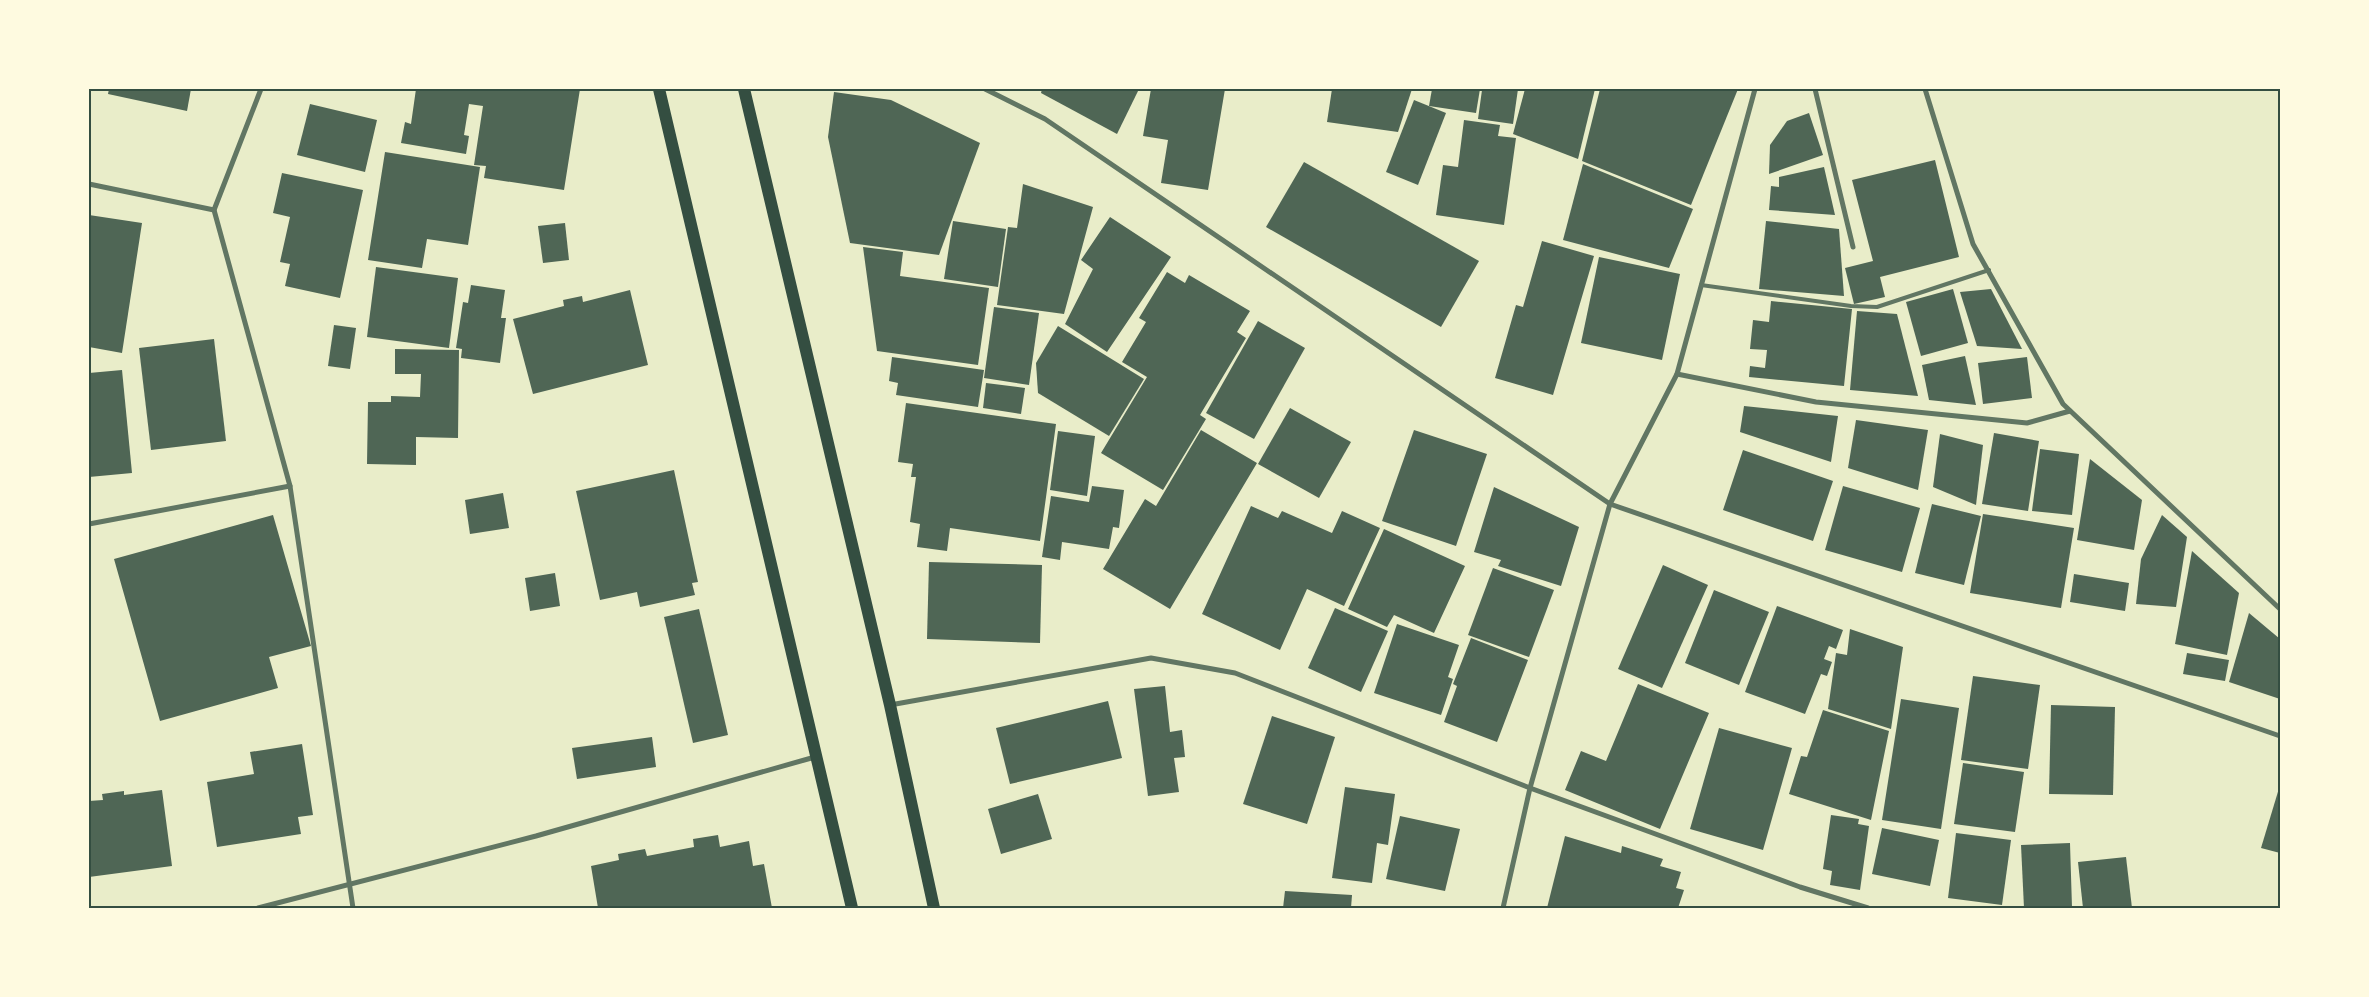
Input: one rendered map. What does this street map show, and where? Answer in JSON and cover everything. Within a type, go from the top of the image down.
[{"type":"main road","points":[[659,89],[818,757],[852,908]]},
{"type":"main road","points":[[744,89],[890,705],[934,908]]},
{"type":"street","points":[[261,89],[214,210],[290,486],[353,908]]},
{"type":"street","points":[[985,89],[1045,119],[1610,504],[2280,736]]},
{"type":"street","points":[[1503,908],[1530,788],[1610,504],[1677,374],[1755,89]]},
{"type":"street","points":[[1815,89],[1853,246]]},
{"type":"street","points":[[1925,89],[1973,244],[2063,404],[2280,609]]},
{"type":"street","points":[[89,184],[214,210]]},
{"type":"street","points":[[1677,374],[1816,402],[2027,424],[2070,411]]},
{"type":"street","points":[[89,524],[290,486]]},
{"type":"street","points":[[890,705],[1152,658],[1235,673],[1530,788],[1800,887],[1868,908]]},
{"type":"street","points":[[258,908],[536,836],[818,757]]},
{"type":"lane","points":[[1701,285],[1851,306],[1877,307],[1989,270]]},
{"type":"building","points":[[109,89],[191,89],[187,111],[108,94]]},
{"type":"building","points":[[416,89],[580,89],[564,190],[484,178],[486,166],[474,165],[483,106],[469,104],[464,135],[469,136],[466,154],[401,143],[405,122],[411,124]]},
{"type":"building","points":[[1042,89],[1139,89],[1117,134],[1041,93]]},
{"type":"building","points":[[1151,89],[1225,89],[1208,190],[1161,183],[1168,140],[1143,136]]},
{"type":"building","points":[[1332,89],[1412,89],[1398,132],[1327,122]]},
{"type":"building","points":[[1432,89],[1480,89],[1476,113],[1429,106]]},
{"type":"building","points":[[1487,89],[1518,89],[1513,124],[1478,119],[1482,90],[1486,91]]},
{"type":"building","points":[[1525,89],[1595,89],[1578,159],[1513,134]]},
{"type":"building","points":[[1600,89],[1738,89],[1691,205],[1582,161]]},
{"type":"building","points":[[834,92],[891,100],[980,143],[939,255],[850,243],[828,137]]},
{"type":"building","points":[[1414,100],[1446,113],[1418,185],[1386,172]]},
{"type":"building","points":[[310,104],[377,120],[365,172],[297,155]]},
{"type":"building","points":[[1809,113],[1823,155],[1769,174],[1770,145],[1787,121]]},
{"type":"building","points":[[1464,120],[1500,125],[1498,136],[1516,138],[1504,225],[1436,215],[1443,165],[1458,167]]},
{"type":"building","points":[[385,152],[480,167],[468,245],[427,239],[422,268],[368,260]]},
{"type":"building","points":[[1935,160],[1959,257],[1880,277],[1885,297],[1854,304],[1845,268],[1873,261],[1852,180]]},
{"type":"building","points":[[1304,162],[1479,261],[1441,327],[1266,227]]},
{"type":"building","points":[[1583,164],[1693,209],[1669,268],[1563,240]]},
{"type":"building","points":[[1824,167],[1835,215],[1769,210],[1771,186],[1779,187],[1779,177]]},
{"type":"building","points":[[282,173],[363,190],[340,298],[285,286],[290,264],[280,262],[290,217],[273,213]]},
{"type":"building","points":[[1023,184],[1093,207],[1064,314],[997,305],[1008,227],[1017,228]]},
{"type":"building","points":[[89,215],[142,223],[122,353],[89,347]]},
{"type":"building","points":[[1110,217],[1171,257],[1107,352],[1065,324],[1093,269],[1081,260]]},
{"type":"building","points":[[953,221],[1006,229],[998,287],[944,279]]},
{"type":"building","points":[[1766,221],[1839,229],[1844,296],[1759,289]]},
{"type":"building","points":[[565,223],[569,260],[543,263],[538,226]]},
{"type":"building","points":[[1542,241],[1594,256],[1553,395],[1495,378],[1516,305],[1523,307]]},
{"type":"building","points":[[863,247],[903,252],[900,276],[989,288],[978,365],[877,351]]},
{"type":"building","points":[[1599,257],[1680,274],[1662,360],[1581,343]]},
{"type":"building","points":[[376,267],[458,278],[449,348],[367,337]]},
{"type":"building","points":[[1167,272],[1185,283],[1189,275],[1250,311],[1237,332],[1246,338],[1200,415],[1206,419],[1163,490],[1101,453],[1147,377],[1122,362],[1146,322],[1139,318]]},
{"type":"building","points":[[471,285],[505,290],[501,318],[506,318],[500,363],[461,358],[462,349],[456,348],[463,302],[468,303]]},
{"type":"building","points":[[1953,289],[1968,343],[1921,356],[1906,302]]},
{"type":"building","points":[[1991,289],[2022,349],[1977,346],[1960,292]]},
{"type":"building","points":[[630,290],[648,365],[533,394],[513,319],[564,306],[563,300],[582,296],[583,302]]},
{"type":"building","points":[[1771,301],[1852,309],[1844,386],[1749,377],[1750,366],[1765,368],[1767,350],[1750,349],[1753,320],[1769,322]]},
{"type":"building","points":[[994,307],[1039,313],[1029,385],[984,378]]},
{"type":"building","points":[[1857,311],[1897,314],[1918,396],[1850,390]]},
{"type":"building","points":[[1258,321],[1305,348],[1254,439],[1206,413]]},
{"type":"building","points":[[334,325],[356,328],[350,369],[328,366]]},
{"type":"building","points":[[1058,326],[1144,379],[1109,436],[1038,393],[1036,363]]},
{"type":"building","points":[[214,339],[226,441],[151,450],[139,348]]},
{"type":"building","points":[[395,349],[459,350],[458,438],[416,437],[416,465],[367,464],[368,402],[391,402],[391,396],[420,397],[421,374],[395,374]]},
{"type":"building","points":[[1965,356],[1976,405],[1929,400],[1922,365]]},
{"type":"building","points":[[892,357],[984,370],[978,407],[896,395],[898,383],[889,381]]},
{"type":"building","points":[[2027,357],[2032,398],[1983,404],[1978,363]]},
{"type":"building","points":[[122,370],[132,473],[89,477],[89,373]]},
{"type":"building","points":[[986,383],[1025,388],[1021,414],[983,408]]},
{"type":"building","points":[[906,403],[1056,424],[1040,541],[950,528],[947,551],[917,547],[920,524],[910,522],[916,477],[911,477],[913,464],[898,462]]},
{"type":"building","points":[[1744,406],[1838,416],[1831,462],[1740,432]]},
{"type":"building","points":[[1290,408],[1351,442],[1319,498],[1258,464]]},
{"type":"building","points":[[1856,420],[1928,430],[1918,490],[1848,468]]},
{"type":"building","points":[[1201,430],[1257,463],[1170,609],[1103,569],[1145,499],[1156,506]]},
{"type":"building","points":[[1414,430],[1487,454],[1456,546],[1382,521]]},
{"type":"building","points":[[1058,431],[1095,436],[1087,496],[1050,490]]},
{"type":"building","points":[[1994,433],[2039,441],[2028,511],[1982,504]]},
{"type":"building","points":[[1940,434],[1983,445],[1976,505],[1933,487]]},
{"type":"building","points":[[2040,449],[2079,454],[2072,515],[2032,511]]},
{"type":"building","points":[[1743,450],[1833,481],[1813,541],[1723,510]]},
{"type":"building","points":[[2090,459],[2142,500],[2134,550],[2077,540]]},
{"type":"building","points":[[674,470],[698,582],[692,583],[695,595],[640,607],[637,592],[600,600],[576,491]]},
{"type":"building","points":[[1092,486],[1124,490],[1119,528],[1113,527],[1109,549],[1062,542],[1060,560],[1042,557],[1051,496],[1089,502]]},
{"type":"building","points":[[1843,486],[1920,508],[1902,572],[1825,550]]},
{"type":"building","points":[[1494,487],[1579,527],[1561,586],[1498,566],[1501,560],[1474,552]]},
{"type":"building","points":[[503,493],[509,528],[470,534],[465,500]]},
{"type":"building","points":[[1932,504],[1981,516],[1964,585],[1915,573]]},
{"type":"building","points":[[1251,506],[1278,518],[1282,511],[1332,533],[1342,511],[1380,528],[1344,606],[1307,589],[1280,650],[1202,614]]},
{"type":"building","points":[[1983,514],[2074,528],[2061,608],[1970,593]]},
{"type":"building","points":[[273,515],[311,646],[269,657],[278,688],[160,721],[114,559]]},
{"type":"building","points":[[2162,515],[2187,537],[2176,607],[2136,604],[2141,559]]},
{"type":"building","points":[[1384,529],[1465,566],[1434,633],[1394,615],[1387,627],[1348,609]]},
{"type":"building","points":[[2192,551],[2239,593],[2227,655],[2175,644]]},
{"type":"building","points":[[929,562],[1042,565],[1040,643],[927,639]]},
{"type":"building","points":[[1663,565],[1708,585],[1662,688],[1618,669]]},
{"type":"building","points":[[1493,568],[1554,590],[1529,657],[1468,635]]},
{"type":"building","points":[[555,573],[560,606],[530,611],[525,578]]},
{"type":"building","points":[[2074,574],[2129,583],[2125,611],[2070,602]]},
{"type":"building","points":[[1714,590],[1769,612],[1739,685],[1685,663]]},
{"type":"building","points":[[1777,606],[1843,630],[1836,649],[1829,646],[1824,659],[1832,662],[1827,676],[1821,674],[1805,714],[1745,692]]},
{"type":"building","points":[[1335,608],[1388,631],[1361,692],[1308,668]]},
{"type":"building","points":[[699,609],[728,735],[693,743],[664,617]]},
{"type":"building","points":[[2249,613],[2280,639],[2280,699],[2229,682]]},
{"type":"building","points":[[1397,624],[1459,645],[1448,677],[1453,679],[1441,715],[1374,693]]},
{"type":"building","points":[[1850,629],[1903,647],[1891,729],[1828,709],[1836,653],[1847,655]]},
{"type":"building","points":[[1471,638],[1528,660],[1497,742],[1444,722],[1457,686],[1453,684]]},
{"type":"building","points":[[2187,653],[2229,660],[2225,681],[2183,674]]},
{"type":"building","points":[[1973,676],[2040,685],[2028,769],[1961,760]]},
{"type":"building","points":[[1638,684],[1709,713],[1660,829],[1565,790],[1581,751],[1606,761]]},
{"type":"building","points":[[1165,686],[1170,732],[1182,730],[1185,757],[1174,758],[1179,792],[1148,796],[1134,689]]},
{"type":"building","points":[[1901,699],[1959,708],[1941,829],[1882,820]]},
{"type":"building","points":[[1108,701],[1122,758],[1010,784],[996,728]]},
{"type":"building","points":[[2051,705],[2115,707],[2113,795],[2049,794]]},
{"type":"building","points":[[1823,710],[1889,731],[1871,820],[1789,794],[1801,756],[1807,757]]},
{"type":"building","points":[[1272,716],[1335,737],[1307,824],[1243,804]]},
{"type":"building","points":[[1719,728],[1792,748],[1763,850],[1690,829]]},
{"type":"building","points":[[652,737],[656,767],[577,779],[572,748]]},
{"type":"building","points":[[302,744],[313,815],[298,817],[301,834],[217,847],[207,782],[254,774],[250,752]]},
{"type":"building","points":[[1963,763],[2024,772],[2015,832],[1954,824]]},
{"type":"building","points":[[2280,785],[2280,853],[2261,848]]},
{"type":"building","points":[[1345,787],[1395,794],[1388,845],[1377,843],[1372,883],[1332,878]]},
{"type":"building","points":[[162,790],[172,866],[89,877],[89,801],[103,800],[102,794],[124,791],[124,795]]},
{"type":"building","points":[[1038,794],[1052,839],[1001,854],[988,809]]},
{"type":"building","points":[[1831,815],[1859,819],[1858,824],[1869,826],[1860,890],[1830,885],[1832,871],[1823,869]]},
{"type":"building","points":[[1400,816],[1460,829],[1445,891],[1386,879]]},
{"type":"building","points":[[1882,828],[1939,840],[1930,886],[1872,874]]},
{"type":"building","points":[[1956,833],[2011,840],[2002,905],[1948,898]]},
{"type":"building","points":[[718,835],[720,847],[749,841],[753,866],[764,864],[772,908],[598,908],[591,866],[619,860],[618,854],[645,849],[647,856],[694,847],[693,839]]},
{"type":"building","points":[[1565,836],[1621,853],[1622,846],[1663,859],[1660,866],[1681,872],[1676,888],[1684,890],[1678,908],[1547,908]]},
{"type":"building","points":[[2070,843],[2072,908],[2024,908],[2021,845]]},
{"type":"building","points":[[2126,857],[2132,908],[2083,908],[2078,862]]},
{"type":"building","points":[[1285,891],[1352,895],[1351,908],[1283,908]]}]
